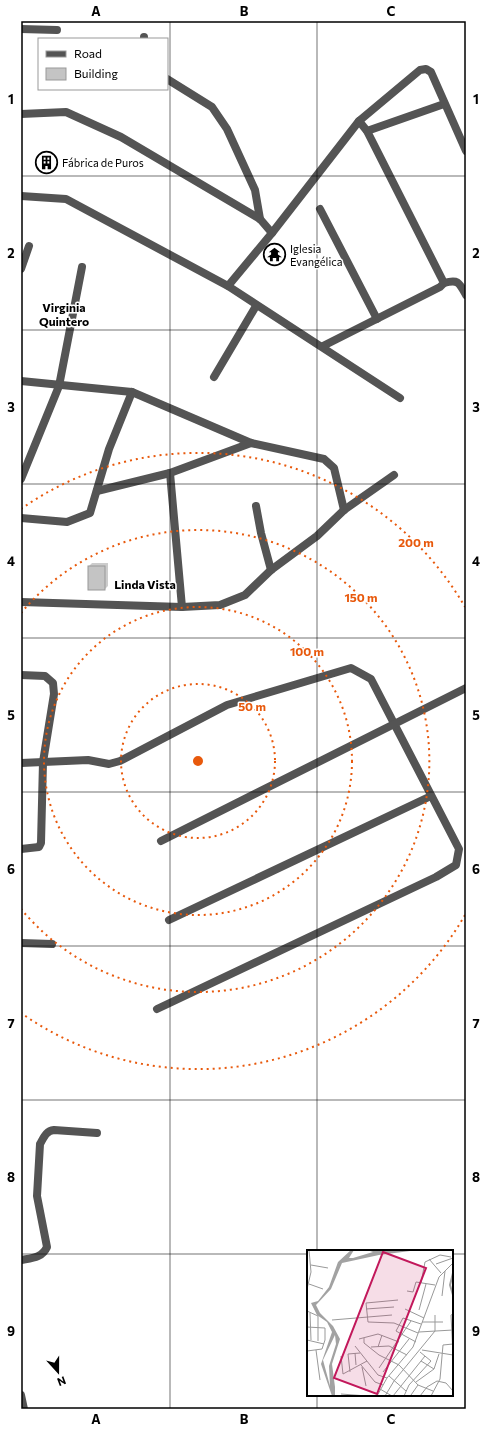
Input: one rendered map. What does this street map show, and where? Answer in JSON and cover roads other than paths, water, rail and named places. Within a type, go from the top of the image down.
[{"type":"street","points":[[21,29],[57,30]]},
{"type":"street","points":[[228,286],[272,233],[359,121],[420,70],[426,69],[431,72],[466,151]]},
{"type":"street","points":[[168,80],[212,107],[227,129],[255,190],[260,219]]},
{"type":"street","points":[[367,131],[444,104]]},
{"type":"street","points":[[21,114],[66,112],[121,137],[260,219],[272,233]]},
{"type":"street","points":[[359,121],[367,131],[444,283]]},
{"type":"street","points":[[21,196],[66,199],[228,286],[256,306],[323,346],[400,398]]},
{"type":"street","points":[[320,209],[377,319]]},
{"type":"street","points":[[21,269],[29,246]]},
{"type":"street","points":[[21,479],[59,386],[82,268]]},
{"type":"street","points":[[323,346],[440,287],[444,283],[453,280],[459,283],[466,295]]},
{"type":"street","points":[[214,377],[256,306]]},
{"type":"street","points":[[21,381],[59,386],[132,392],[251,443],[324,459],[334,468],[344,510]]},
{"type":"street","points":[[21,518],[67,522],[90,513],[109,449],[132,392]]},
{"type":"street","points":[[97,491],[170,473],[251,443]]},
{"type":"street","points":[[170,473],[182,607]]},
{"type":"street","points":[[21,602],[182,607],[220,605],[245,595],[271,570],[317,536],[344,510],[394,475]]},
{"type":"street","points":[[256,506],[261,533],[271,570]]},
{"type":"street","points":[[21,763],[88,760],[110,764],[120,761],[227,705],[351,668],[371,679],[459,849],[456,864],[436,877],[157,1009]]},
{"type":"street","points":[[21,675],[45,676],[53,683],[54,694],[43,762],[41,843],[39,847],[21,849]]},
{"type":"street","points":[[161,841],[466,688]]},
{"type":"street","points":[[169,920],[431,796]]},
{"type":"street","points":[[21,942],[52,944]]},
{"type":"street","points":[[21,1260],[40,1256],[44,1253],[47,1247],[37,1196],[40,1144],[44,1136],[49,1131],[54,1130],[97,1133]]},
{"type":"street","points":[[21,1395],[24,1409]]},
{"type":"place","name":"Fábrica de Puros","points":[[47,162]]},
{"type":"place","name":"Iglesia Evangélica","points":[[274,254]]},
{"type":"district","name":"Virginia Quintero","points":[[64,314]]},
{"type":"district","name":"Linda Vista","points":[[145,584]]}]
